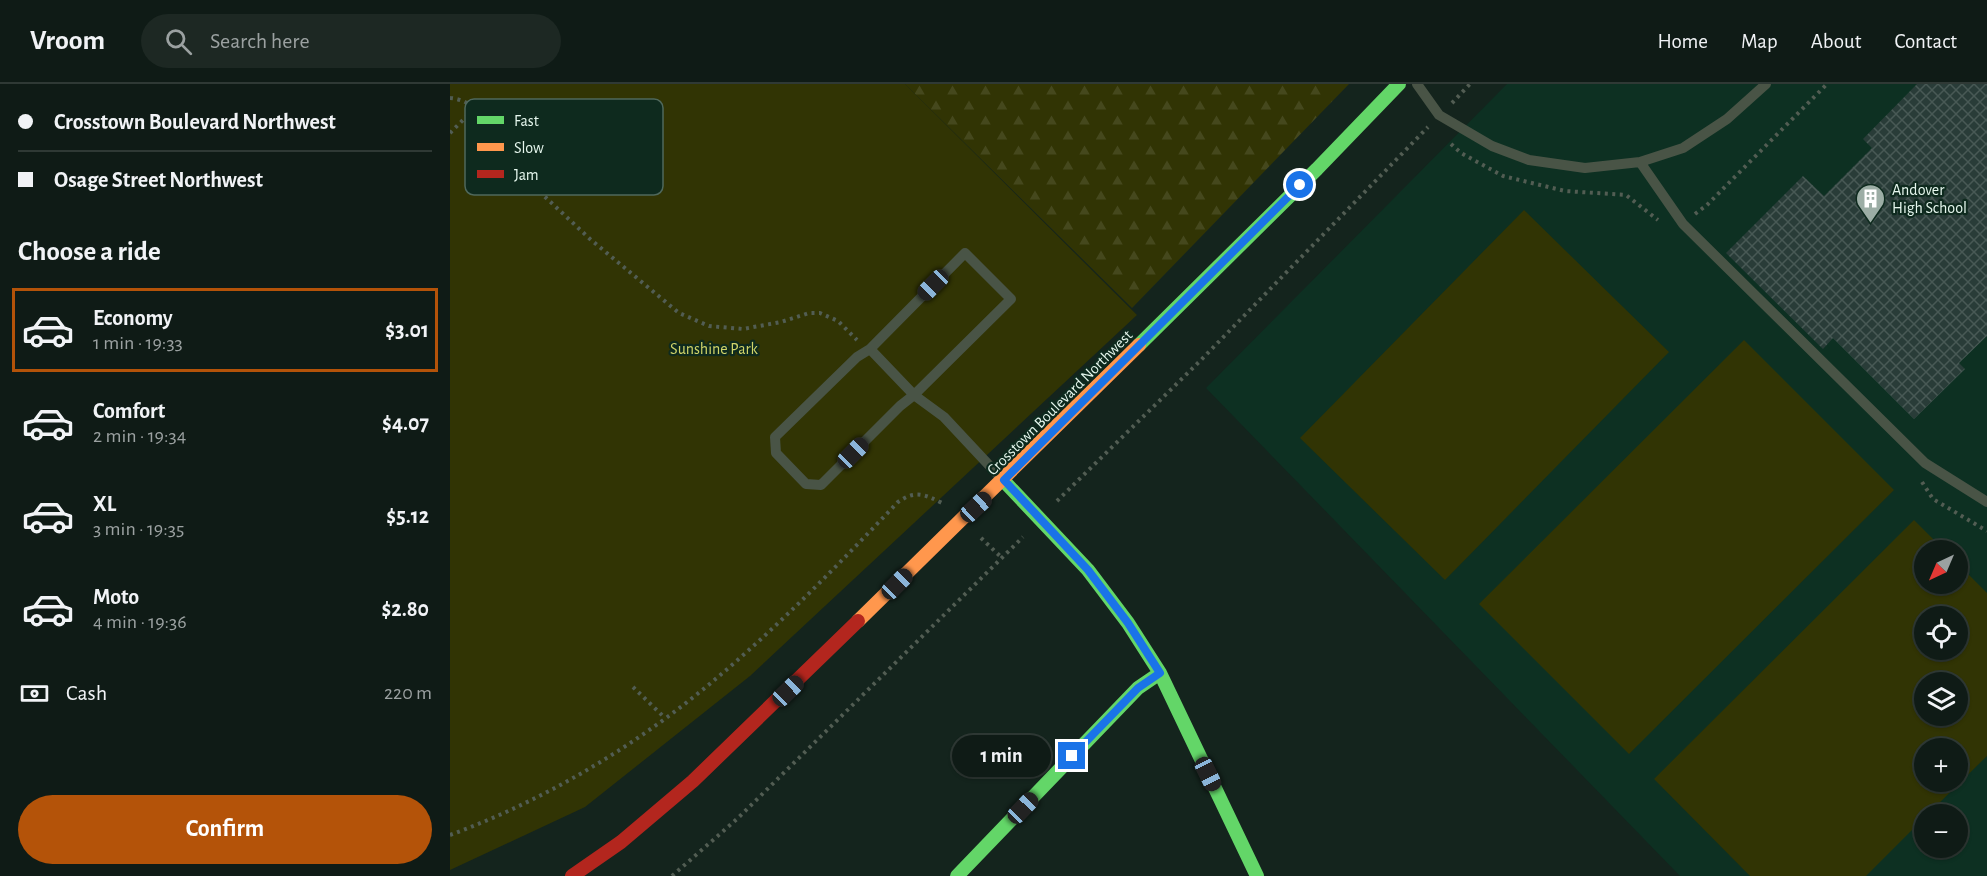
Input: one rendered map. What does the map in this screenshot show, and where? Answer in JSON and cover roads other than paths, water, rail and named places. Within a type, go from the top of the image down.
[{"type":"street","name":"Crosstown Boulevard Northwest","points":[[572,876],[621,842],[693,781],[1004,480],[1399,84]]},
{"type":"street","points":[[1004,480],[1088,570],[1128,623],[1160,673],[1257,876]]},
{"type":"street","points":[[957,876],[1138,688],[1160,673]]},
{"type":"lane","points":[[1417,84],[1439,115],[1471,135],[1512,155],[1529,160],[1586,168],[1640,162],[1683,148],[1728,119],[1766,84]]},
{"type":"lane","points":[[1640,162],[1683,224],[1916,455],[1987,502]]},
{"type":"lane","points":[[965,253],[1011,299],[821,485],[806,484],[776,453],[775,437],[857,357],[870,349],[965,253]]},
{"type":"lane","points":[[870,349],[914,394],[944,417],[1004,480]]},
{"type":"place","name":"Andover High School","points":[[1871,224]]},
{"type":"park label","name":"Sunshine Park","points":[[714,348]]}]
